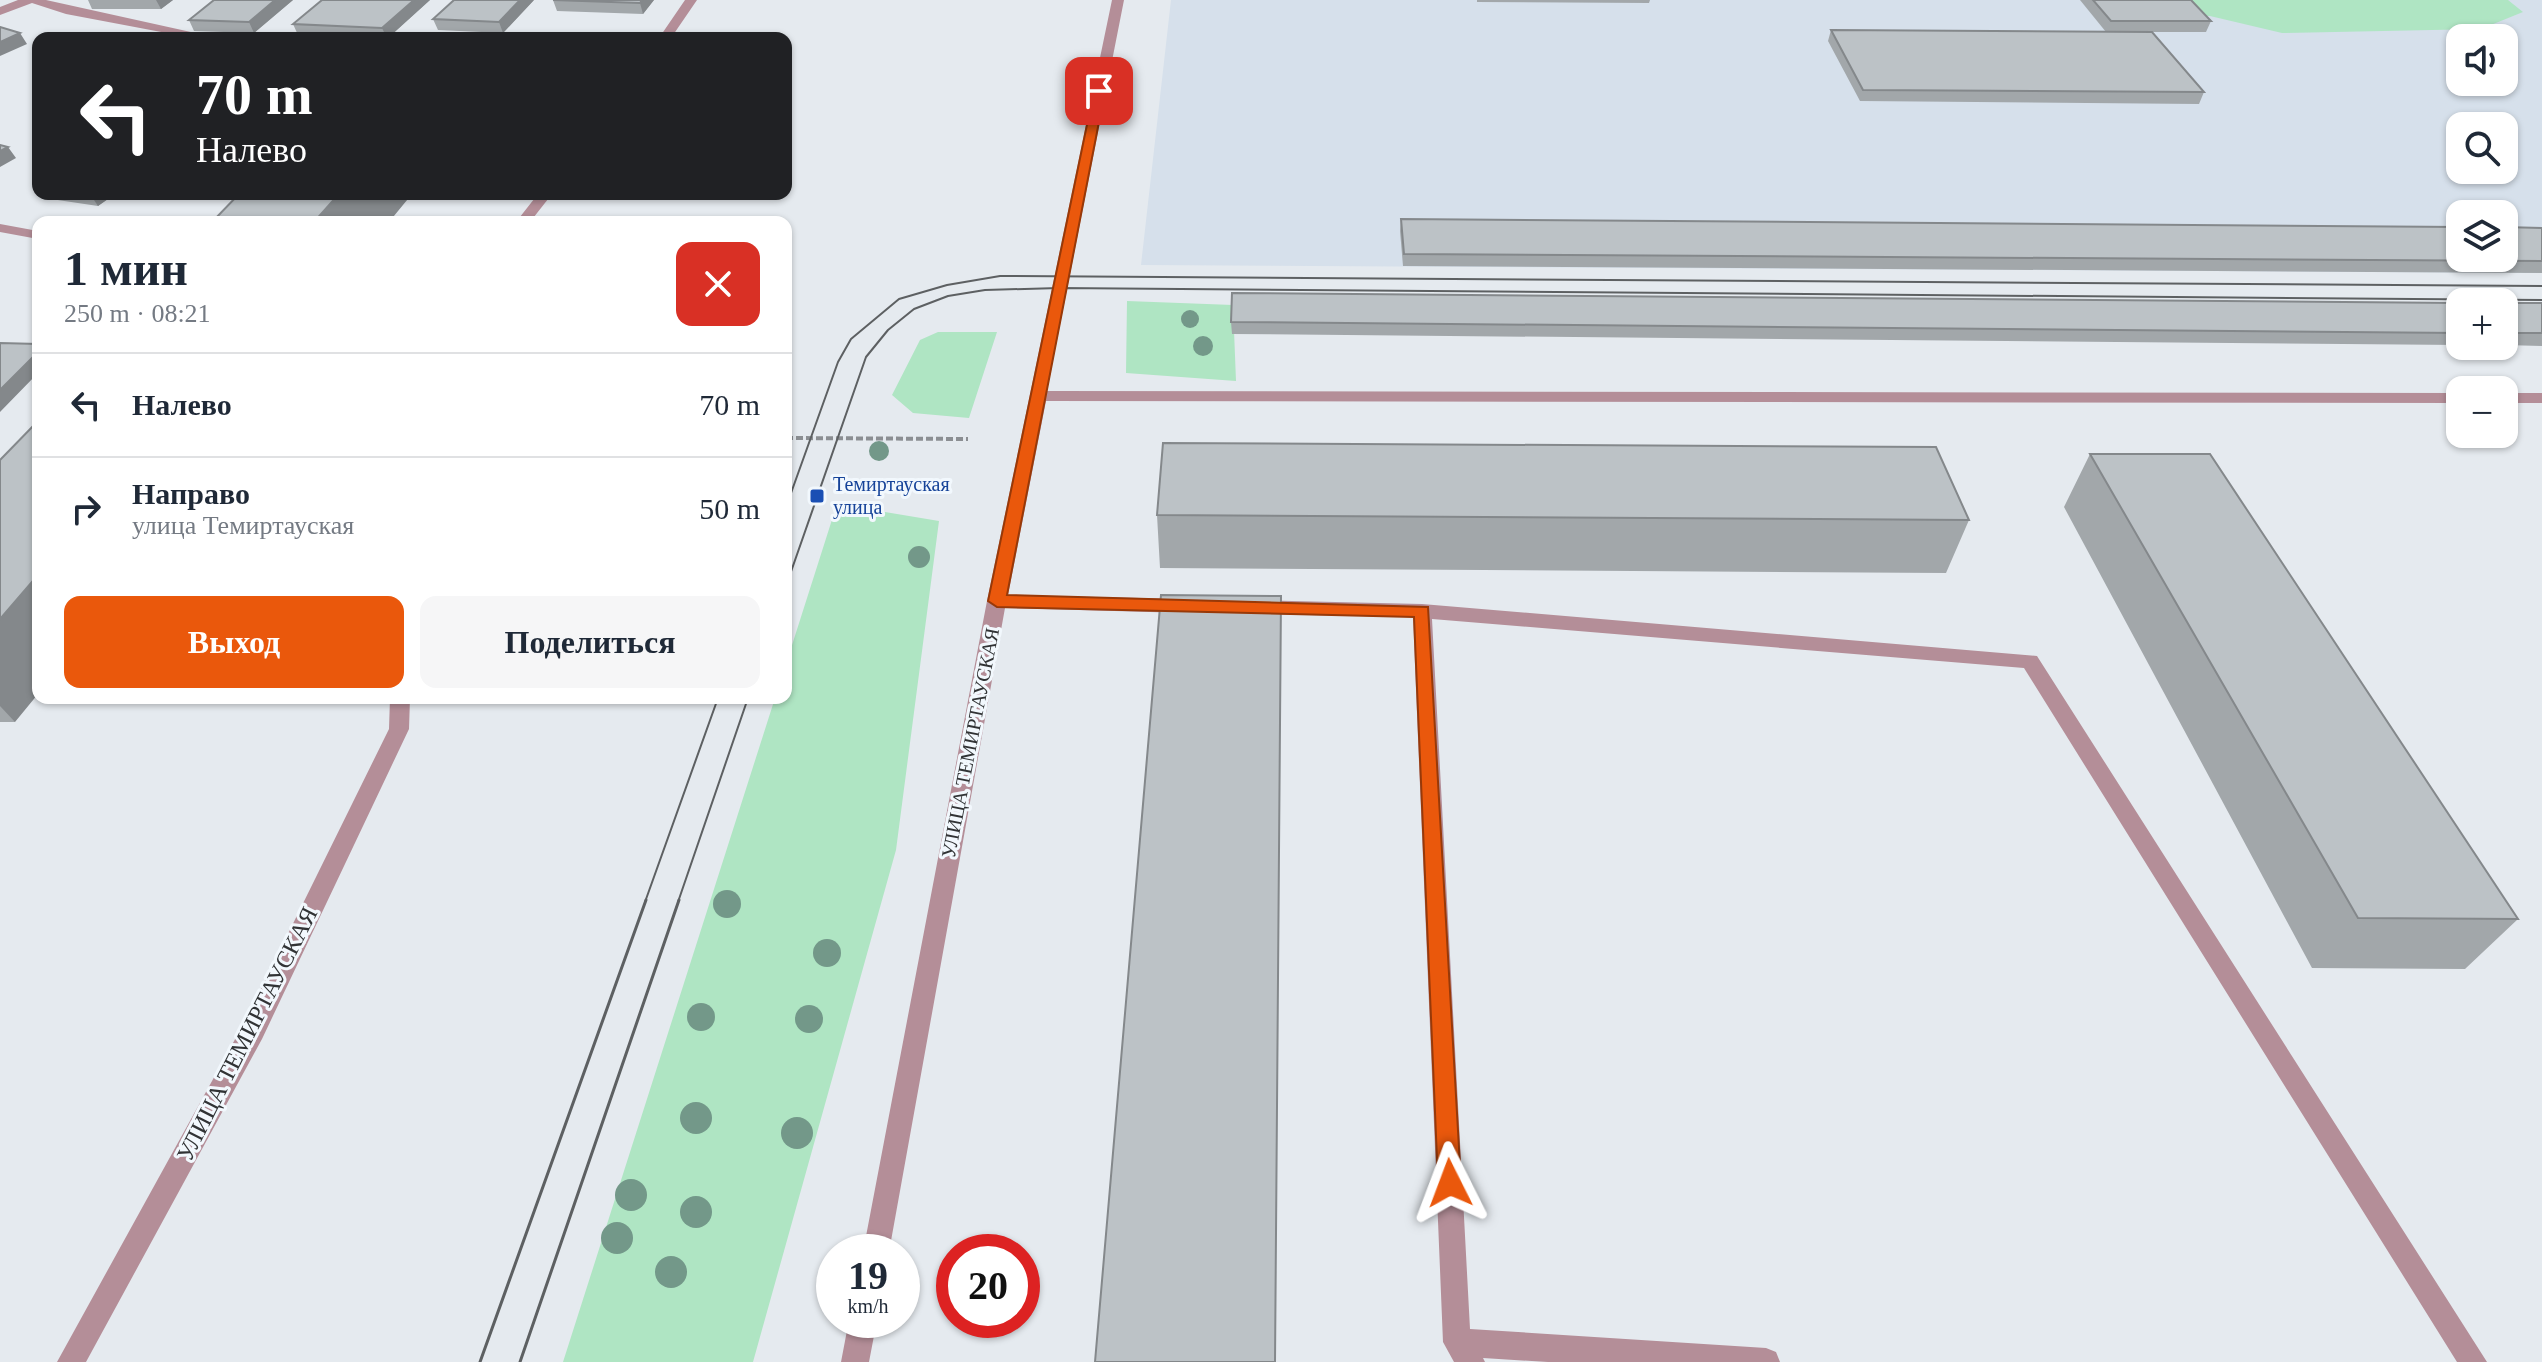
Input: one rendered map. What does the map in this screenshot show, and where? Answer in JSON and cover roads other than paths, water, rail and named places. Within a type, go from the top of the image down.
[{"type":"street","points":[[0,11],[31,0],[66,10],[181,32]]},
{"type":"street","points":[[66,10],[79,0]]},
{"type":"street","points":[[669,32],[691,0]]},
{"type":"street","name":"УЛИЦА ТЕМИРТАУСКАЯ","points":[[879,1234],[997,601],[1118,0]]},
{"type":"street","points":[[528,216],[540,200]]},
{"type":"street","points":[[0,228],[32,234]]},
{"type":"street","points":[[1038,396],[2446,398]]},
{"type":"street","points":[[2518,398],[2542,398]]},
{"type":"street","points":[[997,601],[1202,606]]},
{"type":"street","points":[[1233,607],[1422,611],[2030,661],[2473,1362]]},
{"type":"street","points":[[1422,611],[1464,1352],[1766,1362]]},
{"type":"street","name":"УЛИЦА ТЕМИРТАУСКАЯ","points":[[71,1362],[253,1031],[399,729],[400,704]]},
{"type":"street","points":[[855,1362],[860,1338]]},
{"type":"tram line","points":[[792,490],[838,362],[851,339],[899,299],[947,285],[1000,276],[2542,286]]},
{"type":"tram line","points":[[792,569],[866,357],[888,330],[914,309],[948,296],[985,290],[1059,288],[2542,300]]},
{"type":"tram line","points":[[645,902],[716,704]]},
{"type":"tram line","points":[[678,902],[746,704]]},
{"type":"tram line","points":[[480,1362],[646,900]]},
{"type":"tram line","points":[[520,1362],[679,900]]},
{"type":"place","name":"Темиртауская улица","points":[[817,496]]}]
